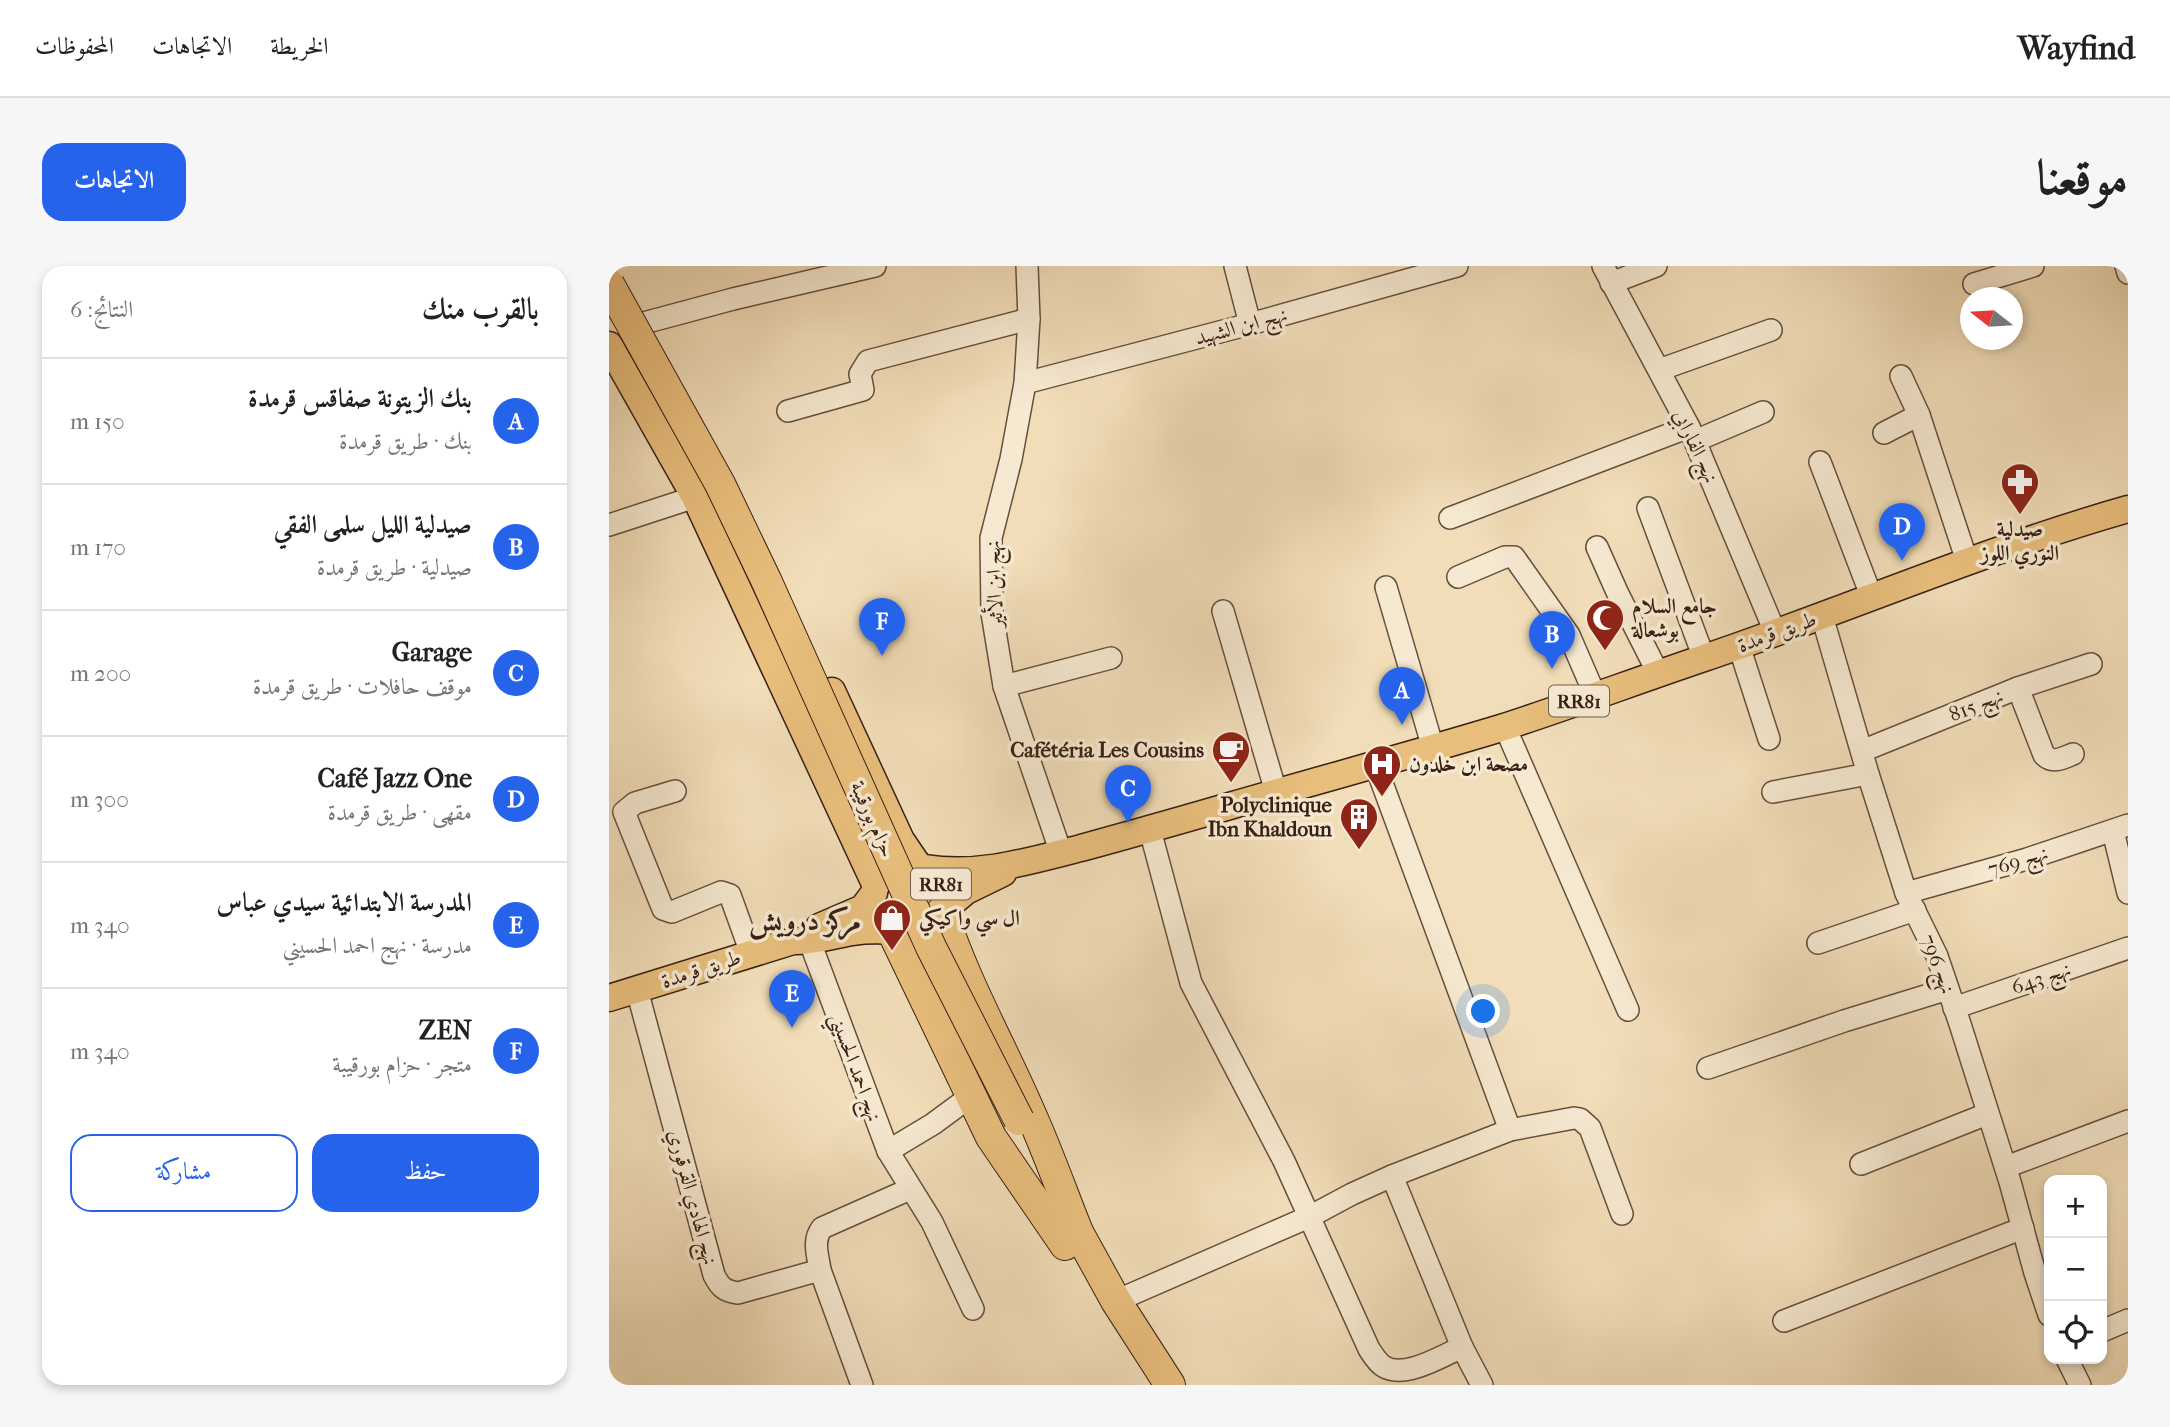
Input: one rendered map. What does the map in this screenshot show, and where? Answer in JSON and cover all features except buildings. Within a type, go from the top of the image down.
[{"type":"highway","name":"حزام بورقيبة","points":[[609,284],[720,484],[767,582],[1011,1125]]},
{"type":"highway","name":"حزام بورقيبة","points":[[609,318],[705,489],[916,953],[1072,1238],[1170,1385]]},
{"type":"highway","points":[[943,911],[956,952],[1031,1112],[1072,1238]]},
{"type":"highway","points":[[892,931],[991,1137],[1072,1238]]},
{"type":"highway","name":"حزام بورقيبة","points":[[1072,1238],[1100,1310],[1148,1385]]},
{"type":"main road","name":"حزام بورقيبة","points":[[610,266],[640,324],[731,476],[901,840],[922,866]]},
{"type":"main road","name":"حزام بورقيبة","points":[[611,351],[695,497],[875,889]]},
{"type":"main road","name":"طريق قرمدة","points":[[922,866],[948,872],[1020,864],[1150,830],[1504,727],[1739,646],[1967,561],[2128,509]]},
{"type":"main road","points":[[734,584],[775,570]]},
{"type":"main road","name":"طريق قرمدة","points":[[943,911],[965,891],[1020,864]]},
{"type":"main road","name":"RR81","points":[[875,889],[881,877],[898,865],[922,866],[940,882],[943,911],[937,922],[916,934],[904,935],[892,931]]},
{"type":"main road","points":[[875,889],[874,904],[877,915],[892,931]]},
{"type":"main road","name":"طريق قرمدة","points":[[802,942],[808,931],[863,908],[875,889]]},
{"type":"main road","name":"طريق قرمدة","points":[[609,998],[751,953],[852,932],[892,931]]},
{"type":"street","points":[[640,324],[852,269],[875,266]]},
{"type":"street","name":"نهج ابن الأثير","points":[[1027,266],[1029,318],[1025,383],[1011,459],[991,538],[992,613],[1004,686],[1061,853]]},
{"type":"street","points":[[1235,266],[1250,324]]},
{"type":"street","name":"نهج ابن الشهيد","points":[[1025,383],[1457,266]]},
{"type":"street","points":[[1607,274],[1655,266]]},
{"type":"street","points":[[1974,284],[2033,266]]},
{"type":"street","points":[[2126,266],[2128,272]]},
{"type":"street","name":"نهج الفارابي","points":[[1607,274],[1692,434],[1775,632]]},
{"type":"street","points":[[788,411],[863,390],[860,374],[868,361],[1029,318]]},
{"type":"street","points":[[1659,370],[1772,331]]},
{"type":"street","points":[[1901,376],[1919,415],[1967,561]]},
{"type":"street","points":[[1450,518],[1763,412]]},
{"type":"street","points":[[1884,433],[1919,415]]},
{"type":"street","points":[[1820,462],[1872,598]]},
{"type":"street","points":[[609,525],[695,497]]},
{"type":"street","points":[[1649,508],[1704,658]]},
{"type":"street","points":[[1597,547],[1658,673]]},
{"type":"street","points":[[1458,577],[1505,557],[1514,557],[1569,635],[1595,695]]},
{"type":"street","points":[[1387,587],[1433,748]]},
{"type":"street","points":[[1223,611],[1276,792]]},
{"type":"street","name":"نهج 796","points":[[1822,616],[1868,774],[1911,902],[1937,956],[2006,1167],[2045,1301]]},
{"type":"street","points":[[1739,646],[1769,738]]},
{"type":"street","points":[[1004,686],[1111,658]]},
{"type":"street","name":"نهج 815","points":[[1862,751],[2018,688],[2091,664]]},
{"type":"street","points":[[2018,688],[2044,755],[2054,760],[2073,754]]},
{"type":"street","points":[[1504,727],[1628,1010]]},
{"type":"street","points":[[1375,764],[1510,1130]]},
{"type":"street","points":[[1773,792],[1868,774]]},
{"type":"street","points":[[675,791],[635,803],[624,812],[663,909],[672,912],[721,892],[730,895],[751,953]]},
{"type":"street","points":[[2121,828],[2128,893]]},
{"type":"street","name":"نهج 769","points":[[1818,943],[1911,902],[2121,828]]},
{"type":"street","points":[[1150,830],[1191,983],[1285,1161],[1369,1349],[1380,1364],[1396,1372],[1409,1370],[1462,1347]]},
{"type":"street","name":"نهج احمد الحسيني","points":[[802,942],[888,1151],[932,1222],[973,1308]]},
{"type":"street","name":"نهج 643","points":[[1708,1068],[1844,1021],[1951,998],[2128,948]]},
{"type":"street","name":"نهج الهادي القرقوري","points":[[637,990],[719,1286],[727,1292],[739,1293],[821,1270]]},
{"type":"street","points":[[888,1151],[933,1124],[971,1096]]},
{"type":"street","points":[[1861,1164],[1987,1114]]},
{"type":"street","points":[[1116,1301],[1311,1216],[1392,1176],[1510,1130],[1565,1119],[1580,1119],[1590,1128],[1622,1214]]},
{"type":"street","points":[[2006,1167],[2128,1121]]},
{"type":"street","points":[[1392,1176],[1462,1347],[1482,1385]]},
{"type":"street","points":[[862,1385],[821,1270],[816,1235],[822,1228],[910,1189]]},
{"type":"street","points":[[1784,1321],[2023,1228]]},
{"type":"street","points":[[2107,1329],[2128,1320]]},
{"type":"street","points":[[2070,1364],[2081,1385]]},
{"type":"place","name":"صيدلية النوري اللوز","points":[[2020,516]]},
{"type":"place","name":"Café Jazz One","points":[[1902,561]]},
{"type":"place","name":"جامع السلام بوشعالة","points":[[1605,652]]},
{"type":"place","name":"ZEN","points":[[882,656]]},
{"type":"place","name":"صيدلية الليل سلمى الفقي","points":[[1552,669]]},
{"type":"place","name":"بنك الزيتونة صفاقس قرمدة","points":[[1402,725]]},
{"type":"place","name":"Cafétéria Les Cousins","points":[[1231,784]]},
{"type":"place","name":"مصحة ابن خلدون","points":[[1382,798]]},
{"type":"place","name":"Garage","points":[[1128,823]]},
{"type":"place","name":"Polyclinique Ibn Khaldoun","points":[[1359,851]]},
{"type":"place","name":"ال سي واكيكي","points":[[892,952]]},
{"type":"place","name":"المدرسة الابتدائية سيدي عباس","points":[[792,1028]]},
{"type":"district","name":"مركز درويش","points":[[805,920]]}]
